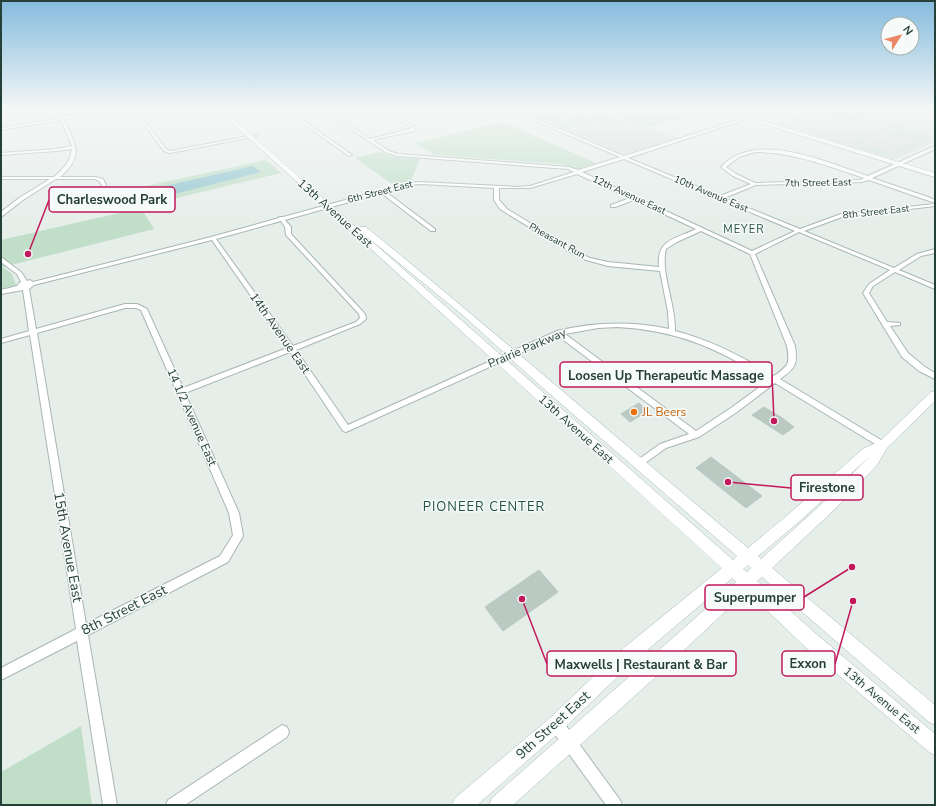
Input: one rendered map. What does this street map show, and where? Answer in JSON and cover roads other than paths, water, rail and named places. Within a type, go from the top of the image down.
[{"type":"main road","name":"13th Avenue East","points":[[265,148],[748,582],[809,639],[935,746]]},
{"type":"main road","points":[[845,148],[935,175]]},
{"type":"main road","name":"13th Avenue East","points":[[330,205],[468,315],[638,464],[935,716]]},
{"type":"main road","name":"9th Street East","points":[[499,805],[762,569],[873,462],[883,445],[935,395]]},
{"type":"main road","name":"9th Street East","points":[[462,805],[556,724],[626,657],[795,517],[868,451],[883,445]]},
{"type":"street","points":[[1,154],[70,148]]},
{"type":"street","points":[[1,215],[20,200],[55,178],[72,161],[75,152],[74,148]]},
{"type":"street","points":[[163,148],[170,152],[192,148]]},
{"type":"street","points":[[339,148],[350,155]]},
{"type":"street","name":"12th Avenue East","points":[[381,148],[388,152],[398,155],[559,166],[569,168],[752,253]]},
{"type":"street","name":"10th Avenue East","points":[[599,148],[935,287]]},
{"type":"street","name":"6th Street East","points":[[1,292],[213,238],[408,184],[422,183],[518,188],[530,187],[657,148]]},
{"type":"street","name":"7th Street East","points":[[719,198],[755,184],[856,182],[869,178],[934,148]]},
{"type":"street","points":[[755,184],[737,177],[723,167],[748,152],[776,152],[794,155],[869,178],[935,202]]},
{"type":"street","points":[[1,178],[95,178],[101,180],[104,185],[101,198]]},
{"type":"street","name":"Pheasant Run","points":[[497,187],[496,198],[500,206],[580,256],[608,264],[663,269]]},
{"type":"street","points":[[382,191],[433,230]]},
{"type":"street","points":[[613,206],[635,198]]},
{"type":"street","name":"8th Street East","points":[[752,253],[798,231],[841,216],[935,205]]},
{"type":"street","points":[[181,392],[358,324],[363,320],[362,314],[288,234],[288,227],[281,218]]},
{"type":"street","points":[[672,331],[673,317],[663,269],[662,252],[663,249],[676,240],[701,229]]},
{"type":"street","name":"14th Avenue East","points":[[213,238],[346,429]]},
{"type":"street","points":[[935,251],[919,255],[871,285],[866,292],[884,324],[905,355],[935,376]]},
{"type":"street","points":[[638,464],[664,446],[696,435],[789,370],[792,360],[790,346],[752,253]]},
{"type":"street","points":[[1,259],[19,273],[25,286]]},
{"type":"street","name":"15th Avenue East","points":[[25,286],[110,805]]},
{"type":"street","name":"14 1/2 Avenue East","points":[[32,332],[125,306],[134,306],[144,309],[234,513],[238,536]]},
{"type":"street","name":"Prairie Parkway","points":[[346,429],[559,333],[581,326],[610,324],[639,326],[672,331],[713,346],[883,445]]},
{"type":"street","points":[[884,324],[898,324]]},
{"type":"street","points":[[1,341],[32,332]]},
{"type":"street","points":[[559,333],[696,435]]},
{"type":"street","name":"8th Street East","points":[[1,674],[224,559],[238,536]]},
{"type":"street","points":[[556,724],[615,805]]},
{"type":"street","points":[[173,805],[282,732]]},
{"type":"water","points":[[253,166],[261,172],[174,194],[169,193],[165,186]]},
{"type":"place","name":"Charleswood Park","points":[[28,254]]},
{"type":"place","name":"JL Beers","points":[[634,412]]},
{"type":"place","name":"Loosen Up Therapeutic Massage","points":[[774,421]]},
{"type":"place","name":"Firestone","points":[[728,482]]},
{"type":"place","name":"Superpumper","points":[[852,567]]},
{"type":"place","name":"Maxwells | Restaurant & Bar","points":[[522,599]]},
{"type":"place","name":"Exxon","points":[[853,601]]},
{"type":"district","name":"MEYER","points":[[744,229]]},
{"type":"district","name":"PIONEER CENTER","points":[[484,507]]}]
